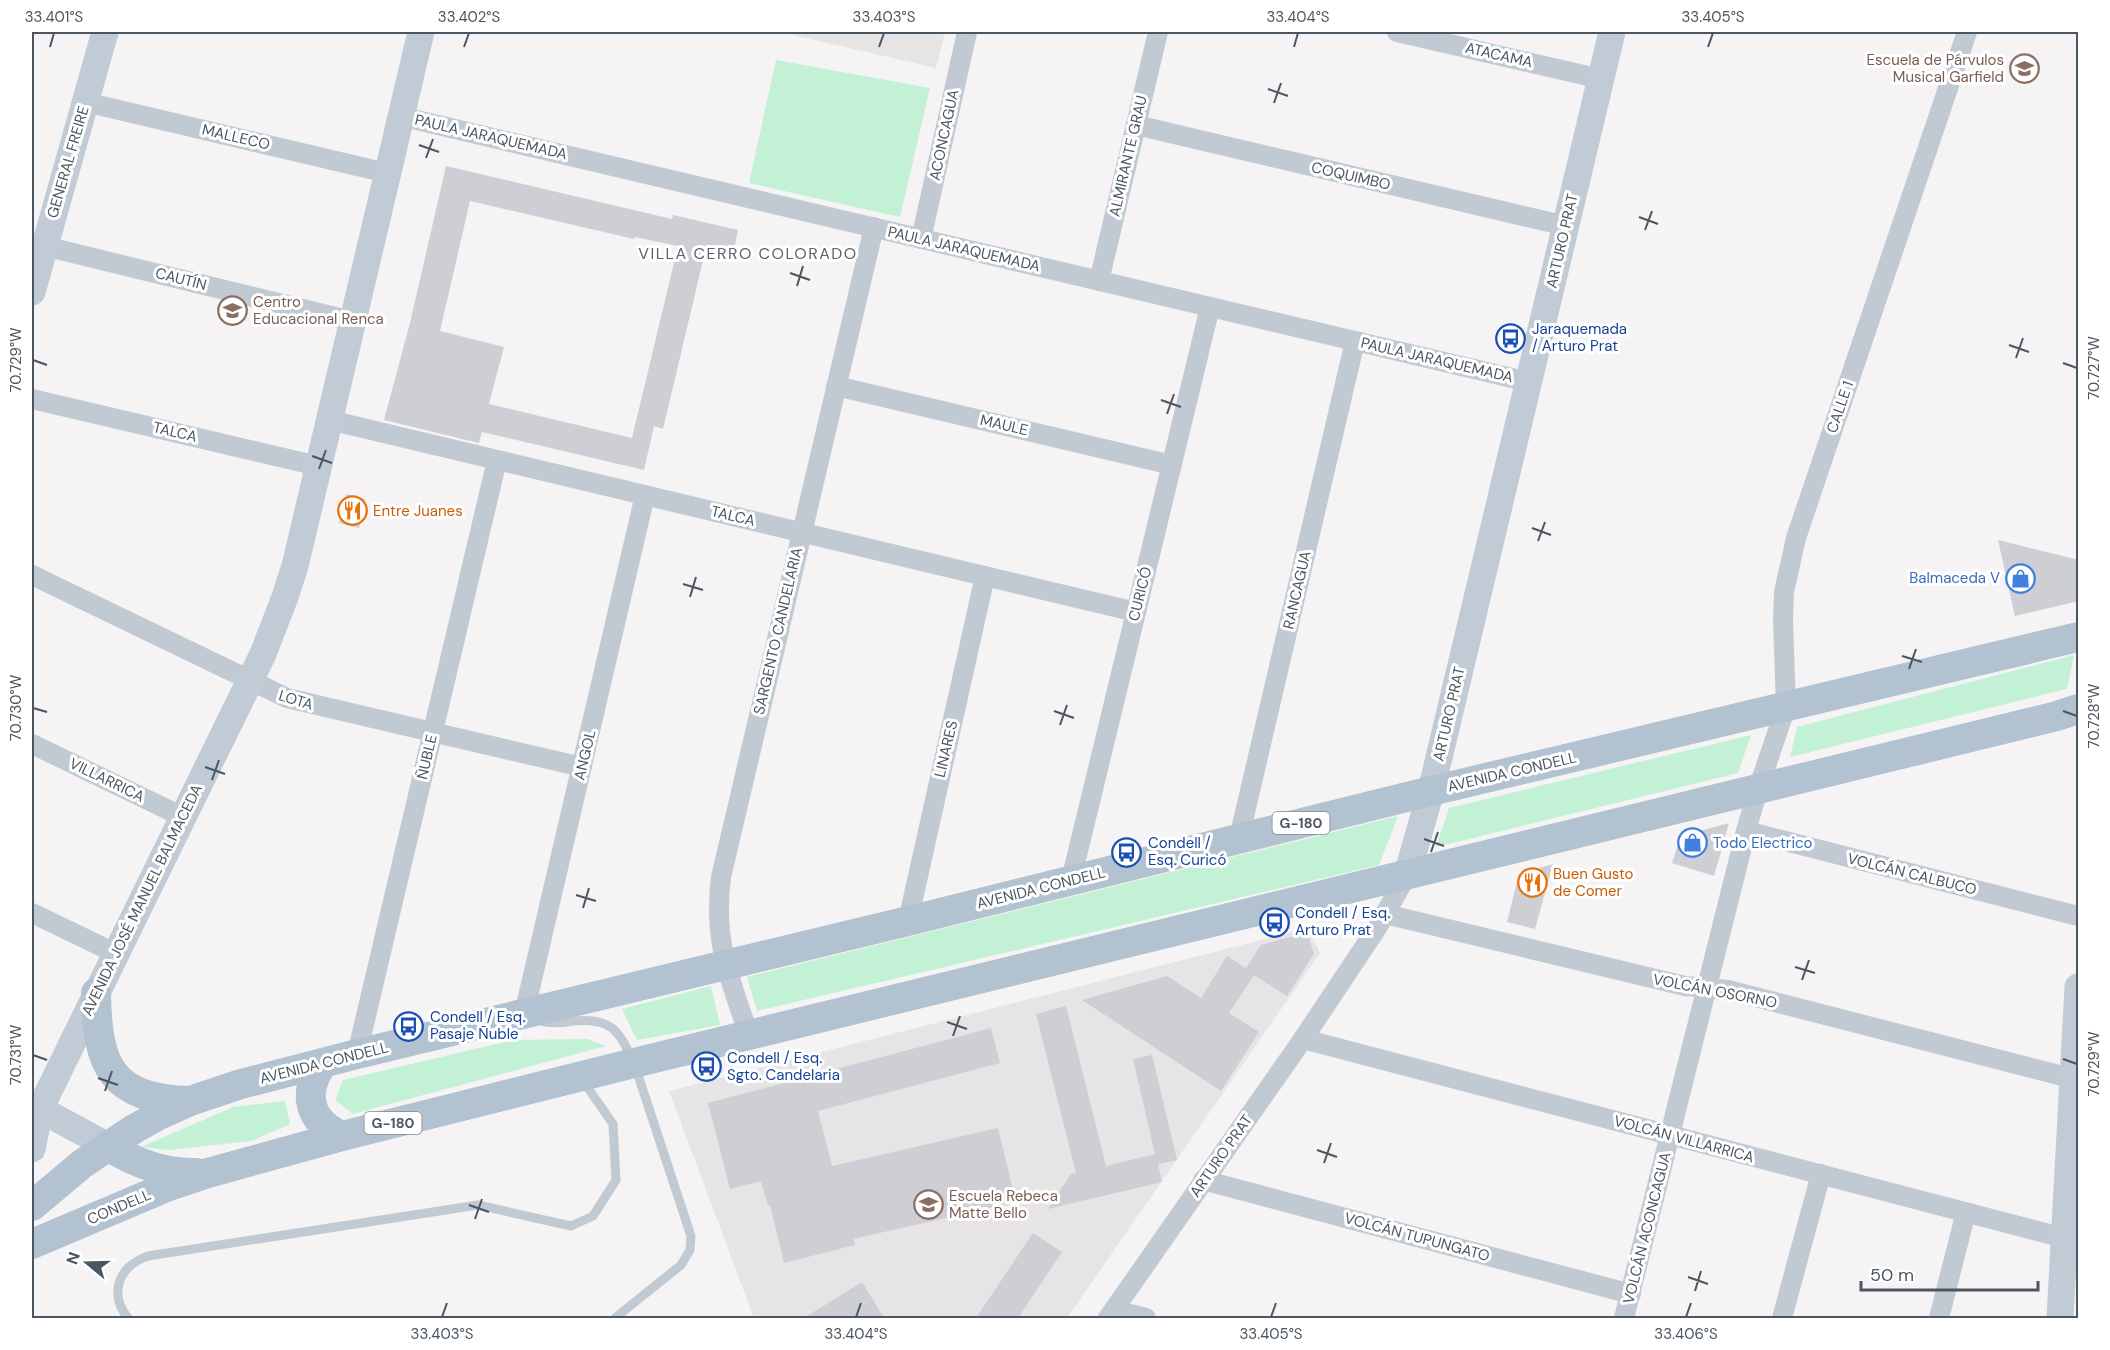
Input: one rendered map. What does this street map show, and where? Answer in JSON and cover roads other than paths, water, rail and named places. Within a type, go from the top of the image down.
[{"type":"main road","name":"GENERAL FREIRE","points":[[32,292],[105,32]]},
{"type":"main road","name":"AVENIDA JOSÉ MANUEL BALMACEDA","points":[[32,1149],[36,1107],[96,993],[250,681],[285,597],[421,32]]},
{"type":"main road","name":"ARTURO PRAT","points":[[1407,875],[1431,791],[1612,32]]},
{"type":"main road","name":"AVENIDA CONDELL","points":[[32,1206],[65,1177],[108,1146],[161,1114],[190,1101],[241,1084],[1431,791],[2079,638]]},
{"type":"main road","name":"G-180","points":[[208,1173],[342,1136],[634,1063],[2079,709]]},
{"type":"main road","points":[[2060,1318],[2070,1289],[2064,1238],[2076,1079],[2079,987]]},
{"type":"main road","points":[[96,993],[101,1049],[117,1078],[127,1086],[150,1096],[190,1101]]},
{"type":"main road","points":[[323,1063],[312,1081],[311,1103],[322,1124],[342,1136]]},
{"type":"main road","points":[[36,1107],[124,1156],[158,1169],[208,1173]]},
{"type":"main road","name":"CONDELL","points":[[32,1244],[169,1186],[208,1173]]},
{"type":"street","name":"ACONCAGUA","points":[[921,238],[967,32]]},
{"type":"street","name":"ALMIRANTE GRAU","points":[[1099,281],[1158,32]]},
{"type":"street","name":"ATACAMA","points":[[1397,32],[1601,79]]},
{"type":"street","name":"CALLE 1","points":[[1758,789],[1786,707],[1782,621],[1784,592],[1796,538],[1967,32]]},
{"type":"street","name":"MALLECO","points":[[85,102],[387,173]]},
{"type":"street","name":"PAULA JARAQUEMADA","points":[[400,116],[1529,382]]},
{"type":"street","name":"COQUIMBO","points":[[1136,125],[1566,226]]},
{"type":"street","name":"SARGENTO CANDELARIA","points":[[749,1035],[725,966],[719,934],[721,877],[874,227]]},
{"type":"street","name":"CAUTÍN","points":[[44,246],[352,321]]},
{"type":"street","name":"CURICÓ","points":[[1071,880],[1210,307]]},
{"type":"street","name":"RANCAGUA","points":[[1239,838],[1355,341]]},
{"type":"street","name":"MAULE","points":[[836,386],[1172,465]]},
{"type":"street","name":"TALCA","points":[[32,399],[318,466]]},
{"type":"street","name":"TALCA","points":[[329,420],[1136,612]]},
{"type":"street","name":"ÑUBLE","points":[[357,1054],[497,460]]},
{"type":"street","name":"ANGOL","points":[[524,1014],[645,495]]},
{"type":"street","name":"LOTA","points":[[32,574],[274,693],[300,702],[582,767]]},
{"type":"street","name":"LINARES","points":[[908,921],[985,576]]},
{"type":"street","name":"VILLARRICA","points":[[32,744],[183,817]]},
{"type":"street","name":"VOLCÁN ACONCAGUA","points":[[1624,1318],[1758,789]]},
{"type":"street","name":"VOLCÁN CALBUCO","points":[[1746,831],[2079,916]]},
{"type":"street","name":"ARTURO PRAT","points":[[1111,1314],[1303,1039],[1385,914],[1407,875]]},
{"type":"street","points":[[32,913],[116,953]]},
{"type":"street","name":"VOLCÁN OSORNO","points":[[1385,914],[1685,986],[1728,990],[2076,1079]]},
{"type":"street","name":"VOLCÁN VILLARRICA","points":[[1303,1039],[2064,1238]]},
{"type":"street","points":[[1782,1318],[1821,1174]]},
{"type":"street","name":"VOLCÁN TUPUNGATO","points":[[1203,1180],[1631,1294]]},
{"type":"street","points":[[1939,1318],[1966,1212]]},
{"type":"street","points":[[1111,1314],[1146,1318]]},
{"type":"lane","points":[[524,1014],[552,1023],[588,1020],[604,1022],[617,1032],[634,1063],[691,1236],[690,1250],[681,1265],[615,1318]]},
{"type":"lane","points":[[128,1318],[118,1299],[120,1281],[130,1264],[148,1256],[478,1205],[571,1226],[592,1216],[616,1180],[613,1124],[580,1077]]},
{"type":"place","name":"Escuela de Párvulos Musical Garfield","points":[[2025,69]]},
{"type":"place","name":"Centro Educacional Renca","points":[[232,311]]},
{"type":"place","name":"Jaraquemada / Arturo Prat","points":[[1511,338]]},
{"type":"place","name":"Entre Juanes","points":[[352,511]]},
{"type":"place","name":"Balmaceda V","points":[[2021,578]]},
{"type":"place","name":"Todo Electrico","points":[[1692,843]]},
{"type":"place","name":"Condell / Esq. Curicó","points":[[1127,852]]},
{"type":"place","name":"Buen Gusto de Comer","points":[[1532,883]]},
{"type":"place","name":"Condell / Esq. Arturo Prat","points":[[1274,922]]},
{"type":"place","name":"Condell / Esq. Pasaje Ñuble","points":[[409,1026]]},
{"type":"place","name":"Condell / Esq. Sgto. Candelaria","points":[[706,1067]]},
{"type":"place","name":"Escuela Rebeca Matte Bello","points":[[928,1205]]},
{"type":"district","name":"VILLA CERRO COLORADO","points":[[748,253]]}]
